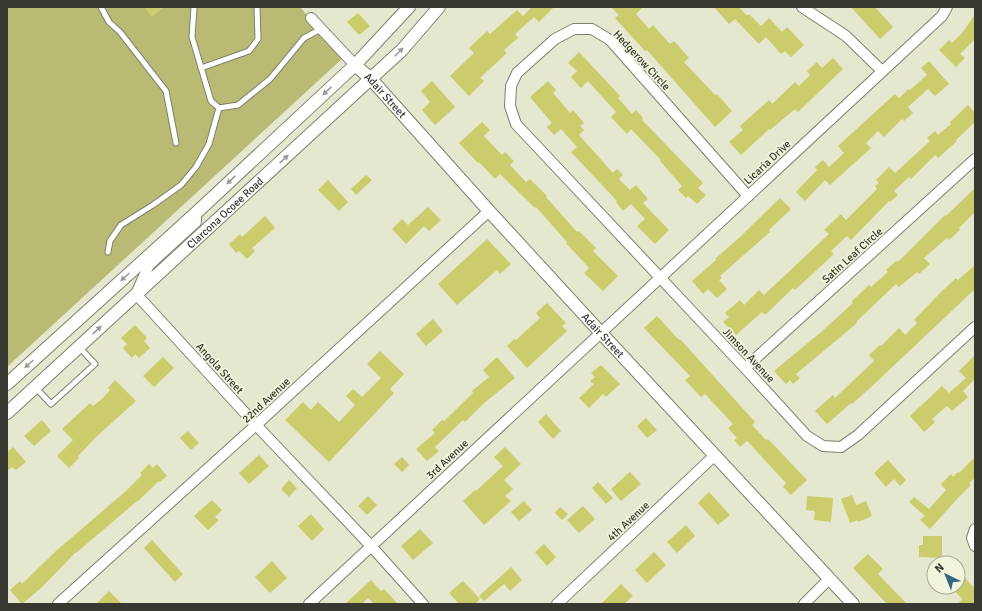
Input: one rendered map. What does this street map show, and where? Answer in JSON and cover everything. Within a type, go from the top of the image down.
[{"type":"street","name":"Clarcona Ocoee Road","points":[[7,384],[196,213],[355,65],[409,7]]},
{"type":"street","name":"Clarcona Ocoee Road","points":[[7,413],[402,50],[439,7]]},
{"type":"street","points":[[802,7],[846,36],[882,71]]},
{"type":"street","name":"Licaria Drive","points":[[601,333],[942,16],[947,7]]},
{"type":"street","points":[[311,18],[355,65]]},
{"type":"street","name":"Hedgerow Circle","points":[[660,279],[516,124],[510,106],[511,86],[517,74],[555,39],[574,29],[592,29],[610,40],[748,196]]},
{"type":"street","name":"Adair Street","points":[[355,65],[371,79],[601,333],[853,604]]},
{"type":"street","name":"Satin Leaf Circle","points":[[745,368],[975,159]]},
{"type":"street","name":"22nd Avenue","points":[[58,604],[489,211]]},
{"type":"street","points":[[136,294],[150,265],[196,222],[196,213]]},
{"type":"street","name":"Jimson Avenue","points":[[660,279],[745,368],[807,436],[823,446],[841,447],[858,435],[975,327]]},
{"type":"street","name":"Angola Street","points":[[136,294],[256,425],[371,546],[423,604]]},
{"type":"street","name":"3rd Avenue","points":[[309,604],[601,333]]},
{"type":"street","name":"4th Avenue","points":[[558,604],[714,456]]},
{"type":"street","points":[[975,529],[972,538],[975,546]]},
{"type":"street","points":[[804,604],[829,579]]},
{"type":"lane","points":[[101,7],[109,22],[120,32],[166,91],[176,143]]},
{"type":"lane","points":[[194,7],[192,37],[212,100],[219,108]]},
{"type":"lane","points":[[201,68],[249,51],[258,39],[257,7]]},
{"type":"lane","points":[[219,108],[238,105],[270,79],[304,38],[321,29]]},
{"type":"lane","points":[[108,252],[110,241],[121,225],[181,185],[196,167],[209,144],[219,108]]},
{"type":"lane","points":[[36,387],[51,404],[94,364],[79,347]]},
{"type":"green space","points":[[7,7],[300,7],[344,57],[7,367]]},
{"type":"building","points":[[144,7],[164,7],[152,17]]},
{"type":"building","points":[[532,7],[554,7],[539,22],[534,17],[515,34],[518,38],[504,50],[507,53],[480,78],[484,81],[469,96],[450,76],[474,53],[469,48],[487,31],[490,34],[517,10],[523,16]]},
{"type":"building","points":[[611,7],[643,7],[636,14],[649,29],[653,25],[670,44],[674,41],[689,58],[684,62],[732,111],[715,127],[647,50],[645,51],[615,18],[619,15]]},
{"type":"building","points":[[714,7],[739,7],[747,16],[749,14],[761,26],[769,18],[782,32],[787,27],[804,45],[791,57],[785,51],[781,54],[766,37],[759,44],[735,19],[729,24]]},
{"type":"building","points":[[851,7],[875,7],[893,27],[880,39]]},
{"type":"building","points":[[358,13],[370,26],[359,35],[347,22]]},
{"type":"building","points":[[975,14],[975,39],[960,54],[965,58],[956,67],[939,50],[949,40],[952,43],[963,32]]},
{"type":"building","points":[[579,52],[620,96],[618,98],[632,114],[636,110],[643,118],[642,120],[703,183],[698,188],[706,195],[697,204],[688,196],[686,198],[678,190],[682,186],[660,161],[661,160],[631,129],[627,134],[611,117],[616,112],[588,81],[581,88],[571,77],[577,71],[568,63]]},
{"type":"building","points":[[833,58],[843,69],[798,112],[795,109],[770,130],[769,129],[741,155],[729,142],[743,130],[740,126],[769,100],[772,104],[795,82],[799,86],[810,75],[807,71],[817,62],[822,68]]},
{"type":"building","points":[[929,61],[949,84],[935,96],[928,89],[908,107],[913,113],[904,121],[902,119],[884,137],[878,131],[866,143],[871,148],[830,185],[825,180],[805,201],[796,192],[817,170],[815,167],[823,160],[829,167],[844,153],[838,146],[895,94],[899,98],[927,75],[921,68]]},
{"type":"building","points":[[432,81],[455,107],[435,125],[422,110],[430,102],[421,91]]},
{"type":"building","points":[[548,81],[556,90],[553,93],[570,113],[573,110],[584,123],[580,126],[584,130],[579,135],[613,173],[617,169],[623,175],[619,179],[630,190],[636,185],[648,199],[643,203],[669,230],[655,244],[637,226],[645,219],[631,204],[623,211],[616,202],[617,201],[571,152],[577,147],[561,129],[554,135],[547,127],[552,123],[530,97]]},
{"type":"building","points":[[968,105],[975,113],[975,122],[938,158],[935,155],[911,179],[909,177],[894,191],[898,195],[890,202],[889,201],[851,240],[847,236],[831,251],[834,254],[795,290],[793,288],[765,315],[762,312],[736,335],[723,322],[729,317],[725,313],[740,300],[744,305],[759,290],[764,295],[829,234],[824,230],[841,214],[846,220],[877,189],[875,186],[879,183],[876,180],[889,167],[895,173],[930,141],[927,138],[935,131],[938,135],[951,124],[950,122]]},
{"type":"building","points":[[482,122],[490,130],[484,136],[502,155],[505,152],[514,161],[510,165],[526,182],[530,179],[547,196],[546,197],[577,232],[579,231],[596,248],[593,251],[618,276],[603,291],[584,273],[589,268],[536,207],[535,208],[500,174],[495,179],[459,143]]},
{"type":"building","points":[[366,175],[372,180],[356,195],[351,189]]},
{"type":"building","points":[[328,180],[348,202],[339,211],[318,190]]},
{"type":"building","points":[[975,188],[975,212],[959,228],[960,230],[949,240],[947,238],[924,258],[930,264],[919,274],[917,272],[899,287],[896,284],[856,322],[857,323],[796,374],[800,378],[793,384],[790,380],[786,384],[774,371],[820,333],[853,303],[852,301],[869,285],[871,287],[888,272],[886,270],[896,261],[898,262],[945,215],[946,216]]},
{"type":"building","points":[[780,198],[791,209],[769,230],[770,232],[720,276],[722,278],[719,280],[727,289],[717,298],[708,289],[703,294],[692,281]]},
{"type":"building","points":[[428,207],[441,220],[429,231],[424,226],[406,244],[392,229],[402,219],[408,225]]},
{"type":"building","points":[[265,216],[275,228],[252,248],[255,251],[247,259],[239,251],[236,253],[229,244],[240,234],[242,237]]},
{"type":"building","points":[[487,239],[511,264],[500,274],[497,270],[457,305],[438,284]]},
{"type":"building","points":[[975,265],[975,289],[870,388],[827,424],[815,411],[833,395],[835,398],[874,361],[869,355],[880,345],[881,346],[899,328],[905,335],[917,323],[914,320],[940,293],[956,278],[958,280]]},
{"type":"building","points":[[547,303],[566,323],[562,326],[567,331],[527,368],[507,346],[514,339],[516,340],[540,318],[536,313]]},
{"type":"building","points":[[657,316],[679,340],[680,339],[755,422],[752,425],[766,440],[768,439],[807,480],[791,495],[783,487],[786,483],[747,441],[740,447],[734,440],[737,438],[728,428],[733,424],[705,394],[701,397],[685,380],[690,376],[644,328]]},
{"type":"building","points":[[433,319],[443,331],[426,346],[416,334]]},
{"type":"building","points":[[135,325],[147,338],[144,341],[150,348],[139,358],[135,354],[132,358],[123,348],[127,344],[121,338]]},
{"type":"building","points":[[380,351],[404,374],[390,389],[394,393],[329,462],[285,420],[303,402],[311,410],[318,402],[339,422],[355,405],[346,396],[353,389],[362,397],[381,378],[367,364]]},
{"type":"building","points":[[975,355],[975,379],[963,391],[968,397],[952,411],[947,406],[932,419],[935,422],[924,432],[910,416],[942,386],[949,393],[966,378],[959,371]]},
{"type":"building","points":[[163,357],[174,368],[154,387],[143,376]]},
{"type":"building","points":[[497,357],[515,378],[483,404],[465,422],[463,420],[435,447],[439,451],[427,461],[416,449],[435,433],[432,430],[442,420],[444,421],[473,393],[472,391],[489,377],[483,370]]},
{"type":"building","points":[[601,365],[620,384],[606,397],[603,394],[589,408],[579,398],[594,384],[590,381],[595,377],[591,373]]},
{"type":"building","points":[[115,380],[136,401],[97,436],[69,468],[57,456],[73,440],[62,429],[90,403],[93,406],[103,398],[110,390],[108,388]]},
{"type":"building","points":[[546,414],[561,431],[553,439],[538,422]]},
{"type":"building","points":[[646,418],[657,430],[647,438],[637,426]]},
{"type":"building","points":[[42,420],[51,431],[34,446],[24,436]]},
{"type":"building","points":[[188,431],[199,443],[191,450],[180,438]]},
{"type":"building","points":[[13,447],[26,462],[16,470],[12,467],[7,471],[7,452]]},
{"type":"building","points":[[505,447],[521,464],[504,480],[513,489],[505,496],[511,501],[484,525],[463,501],[503,466],[494,457]]},
{"type":"building","points":[[259,455],[269,466],[249,484],[239,473]]},
{"type":"building","points":[[402,457],[409,465],[402,472],[394,464]]},
{"type":"building","points":[[975,457],[975,478],[969,483],[971,485],[930,529],[920,520],[925,516],[909,502],[914,497],[929,509],[946,490],[941,484],[951,474],[953,477],[958,472],[959,473]]},
{"type":"building","points":[[888,460],[906,480],[900,486],[894,479],[886,487],[874,473]]},
{"type":"building","points":[[149,464],[153,468],[157,464],[167,476],[160,482],[159,481],[137,502],[76,552],[42,587],[22,604],[10,590],[20,581],[22,584],[56,551],[126,491],[142,475],[140,473]]},
{"type":"building","points":[[630,472],[641,484],[621,501],[611,489]]},
{"type":"building","points":[[289,480],[297,488],[289,497],[281,489]]},
{"type":"building","points":[[598,482],[613,498],[606,504],[592,488]]},
{"type":"building","points":[[709,492],[730,515],[718,525],[698,503]]},
{"type":"building","points":[[852,495],[856,505],[866,501],[872,516],[858,522],[858,520],[850,523],[841,499]]},
{"type":"building","points":[[368,496],[377,505],[367,515],[358,506]]},
{"type":"building","points":[[807,496],[833,498],[831,522],[814,520],[815,511],[806,510]]},
{"type":"building","points":[[212,500],[222,510],[215,517],[219,520],[208,530],[194,516]]},
{"type":"building","points":[[524,501],[532,510],[519,521],[511,512]]},
{"type":"building","points":[[583,506],[595,519],[579,533],[567,520]]},
{"type":"building","points":[[560,507],[568,514],[562,520],[555,513]]},
{"type":"building","points":[[311,514],[324,529],[312,541],[298,526]]},
{"type":"building","points":[[686,525],[695,536],[677,553],[667,542]]},
{"type":"building","points":[[420,529],[433,543],[413,560],[401,546]]},
{"type":"building","points":[[923,536],[942,536],[942,555],[926,555],[926,557],[919,557],[919,545],[923,545]]},
{"type":"building","points":[[152,540],[183,574],[175,582],[144,548]]},
{"type":"building","points":[[544,544],[556,557],[547,566],[535,552]]},
{"type":"building","points":[[654,552],[666,565],[647,583],[635,570]]},
{"type":"building","points":[[868,554],[883,569],[878,574],[907,604],[887,604],[853,568]]},
{"type":"building","points":[[272,561],[287,578],[270,593],[255,577]]},
{"type":"building","points":[[511,567],[522,580],[510,591],[504,584],[484,601],[479,596]]},
{"type":"building","points":[[966,579],[975,589],[975,604],[958,604],[962,599],[958,595],[966,595]]},
{"type":"building","points":[[371,580],[381,591],[384,589],[398,604],[374,604],[368,598],[362,604],[345,604]]},
{"type":"building","points":[[463,581],[480,599],[475,604],[459,604],[449,593]]},
{"type":"building","points":[[621,584],[633,596],[624,604],[601,604]]},
{"type":"building","points":[[109,591],[122,604],[96,604]]}]
